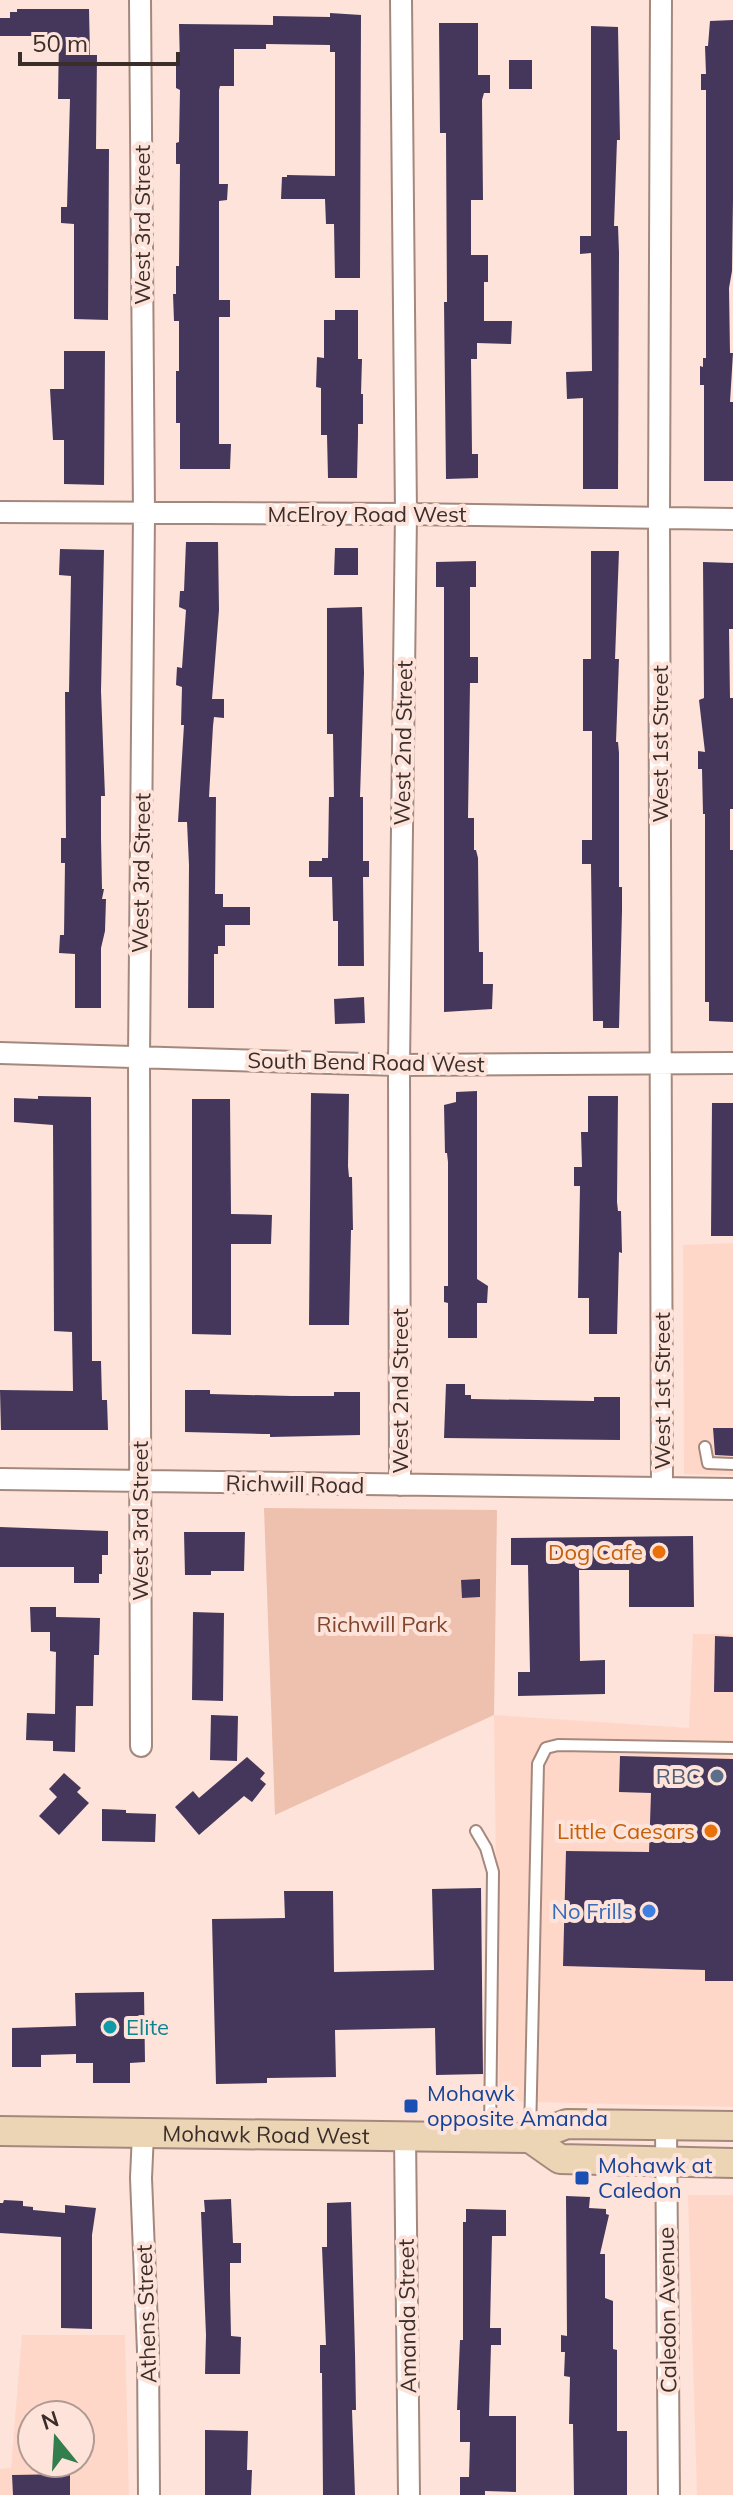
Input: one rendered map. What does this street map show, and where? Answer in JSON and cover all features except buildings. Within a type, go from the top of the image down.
[{"type":"main road","name":"Mohawk Road West","points":[[0,2131],[530,2138],[567,2124],[733,2126]]},
{"type":"main road","points":[[530,2138],[560,2159],[733,2163]]},
{"type":"street","name":"West 3rd Street","points":[[140,0],[144,513],[139,1058],[141,1746]]},
{"type":"street","name":"West 2nd Street","points":[[400,1485],[399,1065],[406,514],[401,0]]},
{"type":"street","name":"West 1st Street","points":[[661,0],[662,1487]]},
{"type":"street","name":"McElroy Road West","points":[[0,512],[733,519]]},
{"type":"street","name":"South Bend Road West","points":[[0,1053],[399,1065],[733,1063]]},
{"type":"street","name":"Richwill Road","points":[[0,1479],[733,1489]]},
{"type":"street","name":"Caledon Avenue","points":[[666,2126],[669,2495]]},
{"type":"street","name":"Athens Street","points":[[143,2133],[141,2178],[148,2351],[149,2495]]},
{"type":"street","name":"Amanda Street","points":[[405,2136],[409,2495]]},
{"type":"lane","points":[[705,1447],[708,1463],[733,1464]]},
{"type":"lane","points":[[530,2138],[537,1786],[540,1760],[546,1748],[558,1745],[733,1748]]},
{"type":"lane","points":[[476,1831],[486,1848],[493,1872],[490,2137]]},
{"type":"shaded area","points":[[733,1243],[733,1475],[684,1474],[683,1245]]},
{"type":"shaded area","points":[[693,1634],[733,1634],[733,2107],[499,2101],[494,1715],[689,1728]]},
{"type":"shaded area","points":[[688,2195],[733,2195],[733,2495],[697,2495]]},
{"type":"shaded area","points":[[22,2335],[125,2335],[129,2495],[0,2495],[0,2469],[11,2468],[16,2408],[16,2479],[96,2479],[96,2399],[17,2399]]},
{"type":"green space","name":"Richwill Park","points":[[264,1508],[497,1510],[494,1715],[275,1815]]},
{"type":"place","name":"Dog Cafe","points":[[659,1552]]},
{"type":"place","name":"RBC","points":[[717,1776]]},
{"type":"place","name":"Little Caesars","points":[[711,1831]]},
{"type":"place","name":"No Frills","points":[[649,1911]]},
{"type":"place","name":"Elite","points":[[110,2027]]},
{"type":"place","name":"Mohawk opposite Amanda","points":[[411,2106]]},
{"type":"place","name":"Mohawk at Caledon","points":[[582,2178]]}]
